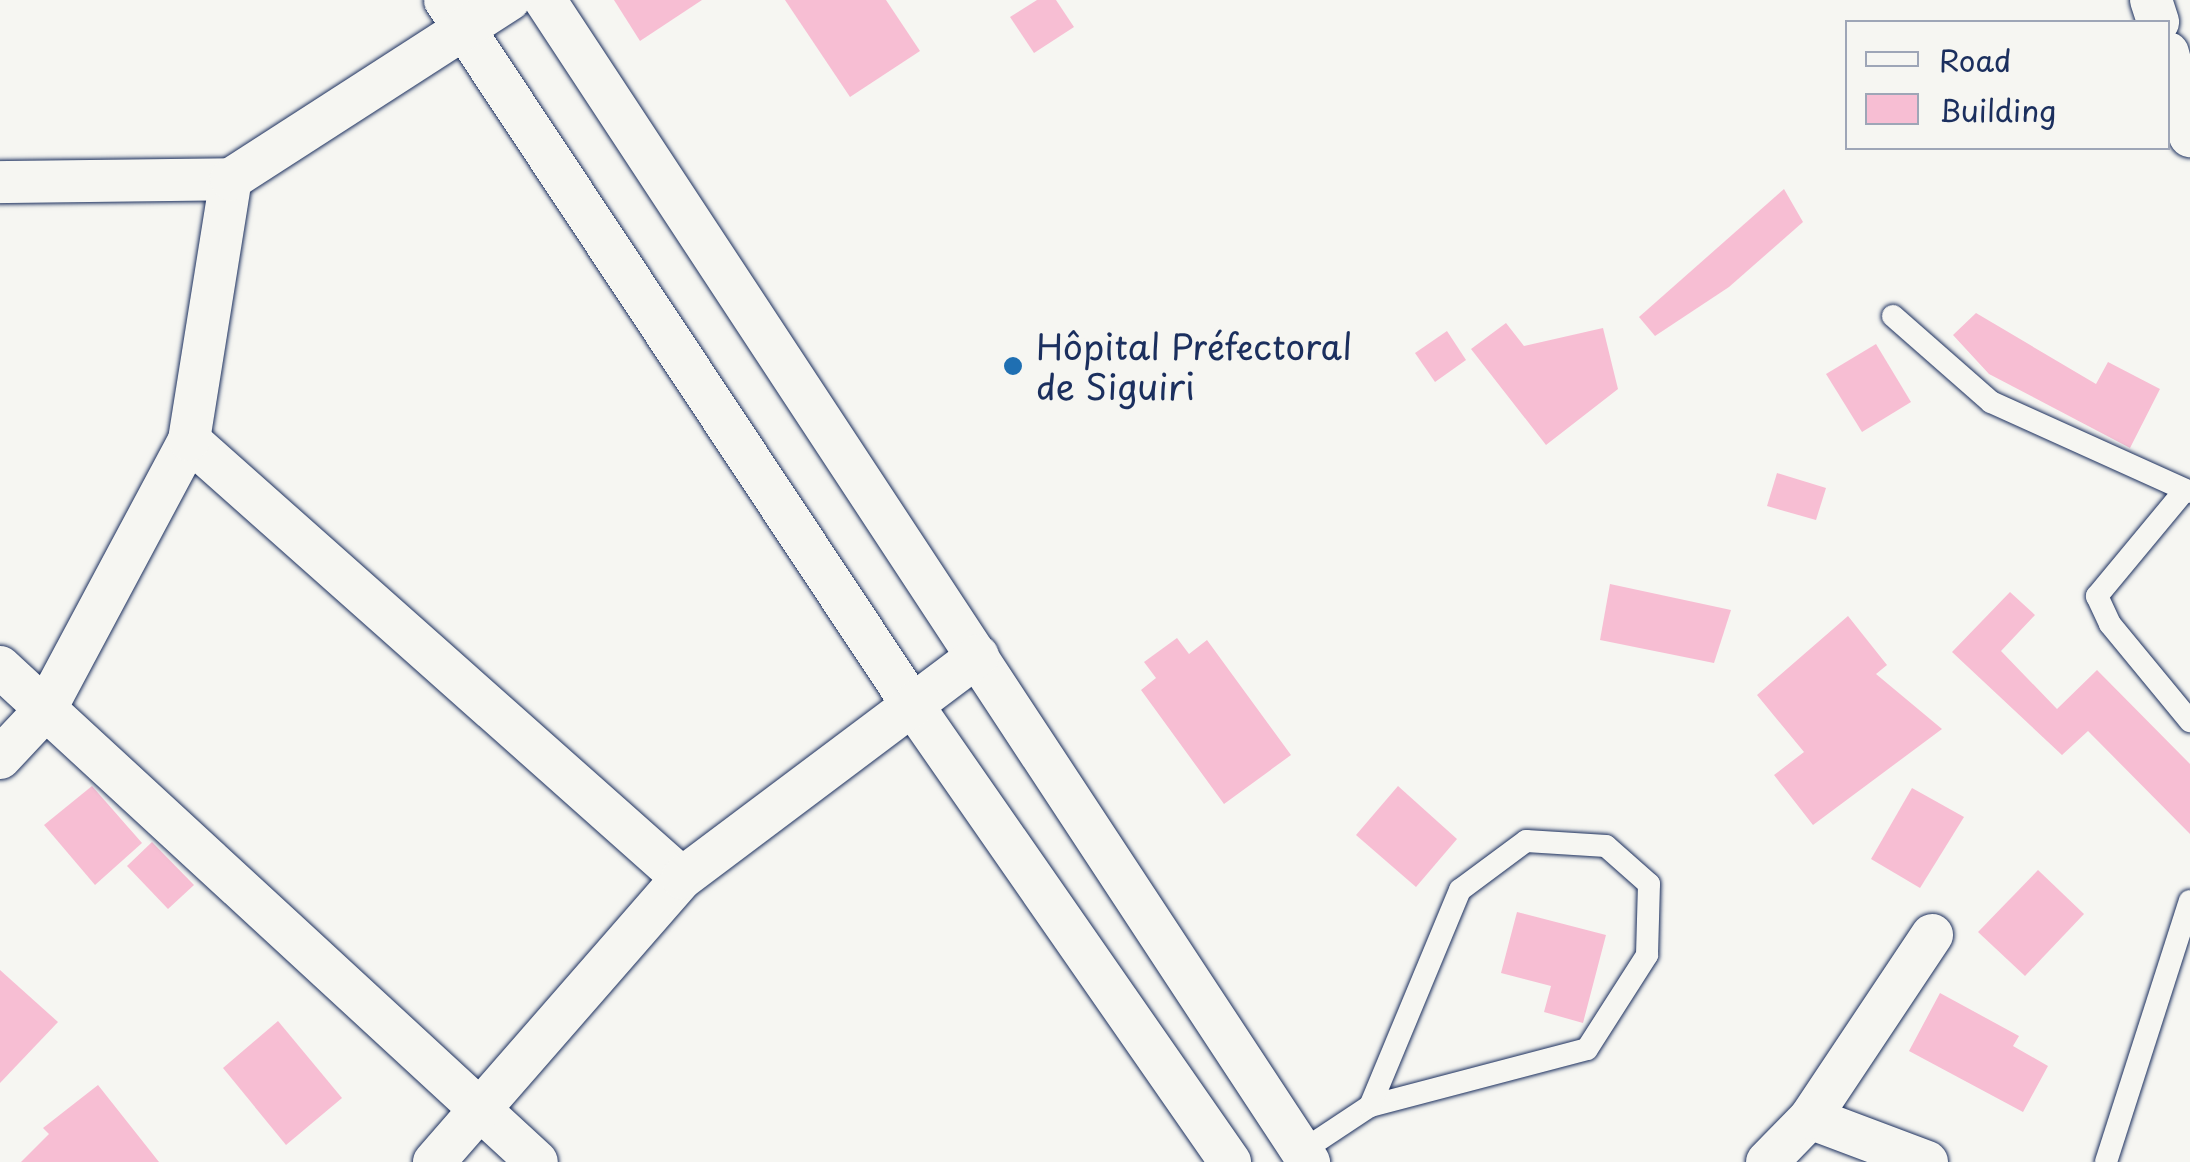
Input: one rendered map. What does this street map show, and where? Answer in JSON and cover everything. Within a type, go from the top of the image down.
[{"type":"street","points":[[0,182],[231,179],[455,15],[509,0]]},
{"type":"street","points":[[545,0],[1306,1156]]},
{"type":"street","points":[[455,15],[910,703],[1230,1162]]},
{"type":"street","points":[[2177,53],[2190,136]]},
{"type":"street","points":[[0,758],[45,710],[189,440],[231,179]]},
{"type":"street","points":[[189,440],[682,878]]},
{"type":"street","points":[[434,1162],[682,878],[910,703],[978,656]]},
{"type":"street","points":[[0,667],[537,1162]]},
{"type":"street","points":[[1767,1162],[1810,1118],[1932,935]]},
{"type":"street","points":[[1810,1118],[1927,1162]]},
{"type":"lane","points":[[1894,316],[1991,402],[2187,491],[2097,596],[2110,624],[2190,721]]},
{"type":"lane","points":[[1306,1156],[1370,1106],[1586,1049],[1647,956],[1649,884],[1606,846],[1526,842],[1460,890],[1370,1106]]},
{"type":"lane","points":[[2106,1162],[2190,901]]},
{"type":"building","points":[[614,0],[702,0],[640,41]]},
{"type":"building","points":[[785,0],[886,0],[920,51],[850,97]]},
{"type":"building","points":[[1037,0],[1056,0],[1074,27],[1034,53],[1010,17]]},
{"type":"building","points":[[1784,189],[1803,222],[1729,287],[1655,336],[1639,317]]},
{"type":"building","points":[[1976,313],[2096,384],[2108,362],[2160,389],[2130,448],[1989,374],[1953,335]]},
{"type":"building","points":[[1506,323],[1524,346],[1603,328],[1618,389],[1546,445],[1471,349]]},
{"type":"building","points":[[1447,331],[1466,360],[1435,382],[1415,353]]},
{"type":"building","points":[[1876,344],[1911,402],[1862,432],[1826,374]]},
{"type":"building","points":[[1777,473],[1826,488],[1816,520],[1767,506]]},
{"type":"building","points":[[1610,584],[1731,610],[1714,663],[1600,640]]},
{"type":"building","points":[[2010,592],[2035,615],[2001,651],[2057,709],[2097,670],[2190,764],[2190,834],[2088,731],[2062,755],[1952,652]]},
{"type":"building","points":[[1848,616],[1887,665],[1876,674],[1942,729],[1813,825],[1774,775],[1804,752],[1757,695]]},
{"type":"building","points":[[1177,638],[1189,654],[1207,640],[1291,755],[1224,804],[1141,690],[1156,678],[1144,662]]},
{"type":"building","points":[[92,786],[142,843],[95,885],[44,825]]},
{"type":"building","points":[[1398,786],[1457,839],[1416,887],[1356,835]]},
{"type":"building","points":[[1912,788],[1964,817],[1920,888],[1871,859]]},
{"type":"building","points":[[152,842],[194,885],[168,909],[127,866]]},
{"type":"building","points":[[2038,870],[2084,914],[2025,976],[1978,932]]},
{"type":"building","points":[[1517,912],[1606,935],[1583,1023],[1544,1012],[1551,986],[1501,973]]},
{"type":"building","points":[[0,970],[58,1022],[0,1083]]},
{"type":"building","points":[[1940,993],[2019,1036],[2013,1046],[2048,1066],[2023,1112],[1909,1051]]},
{"type":"building","points":[[278,1021],[342,1098],[286,1145],[223,1068]]},
{"type":"building","points":[[98,1085],[159,1162],[21,1162],[49,1134],[43,1128]]},
{"type":"place","name":"Hôpital Préfectoral de Siguiri","points":[[1013,366]]}]
